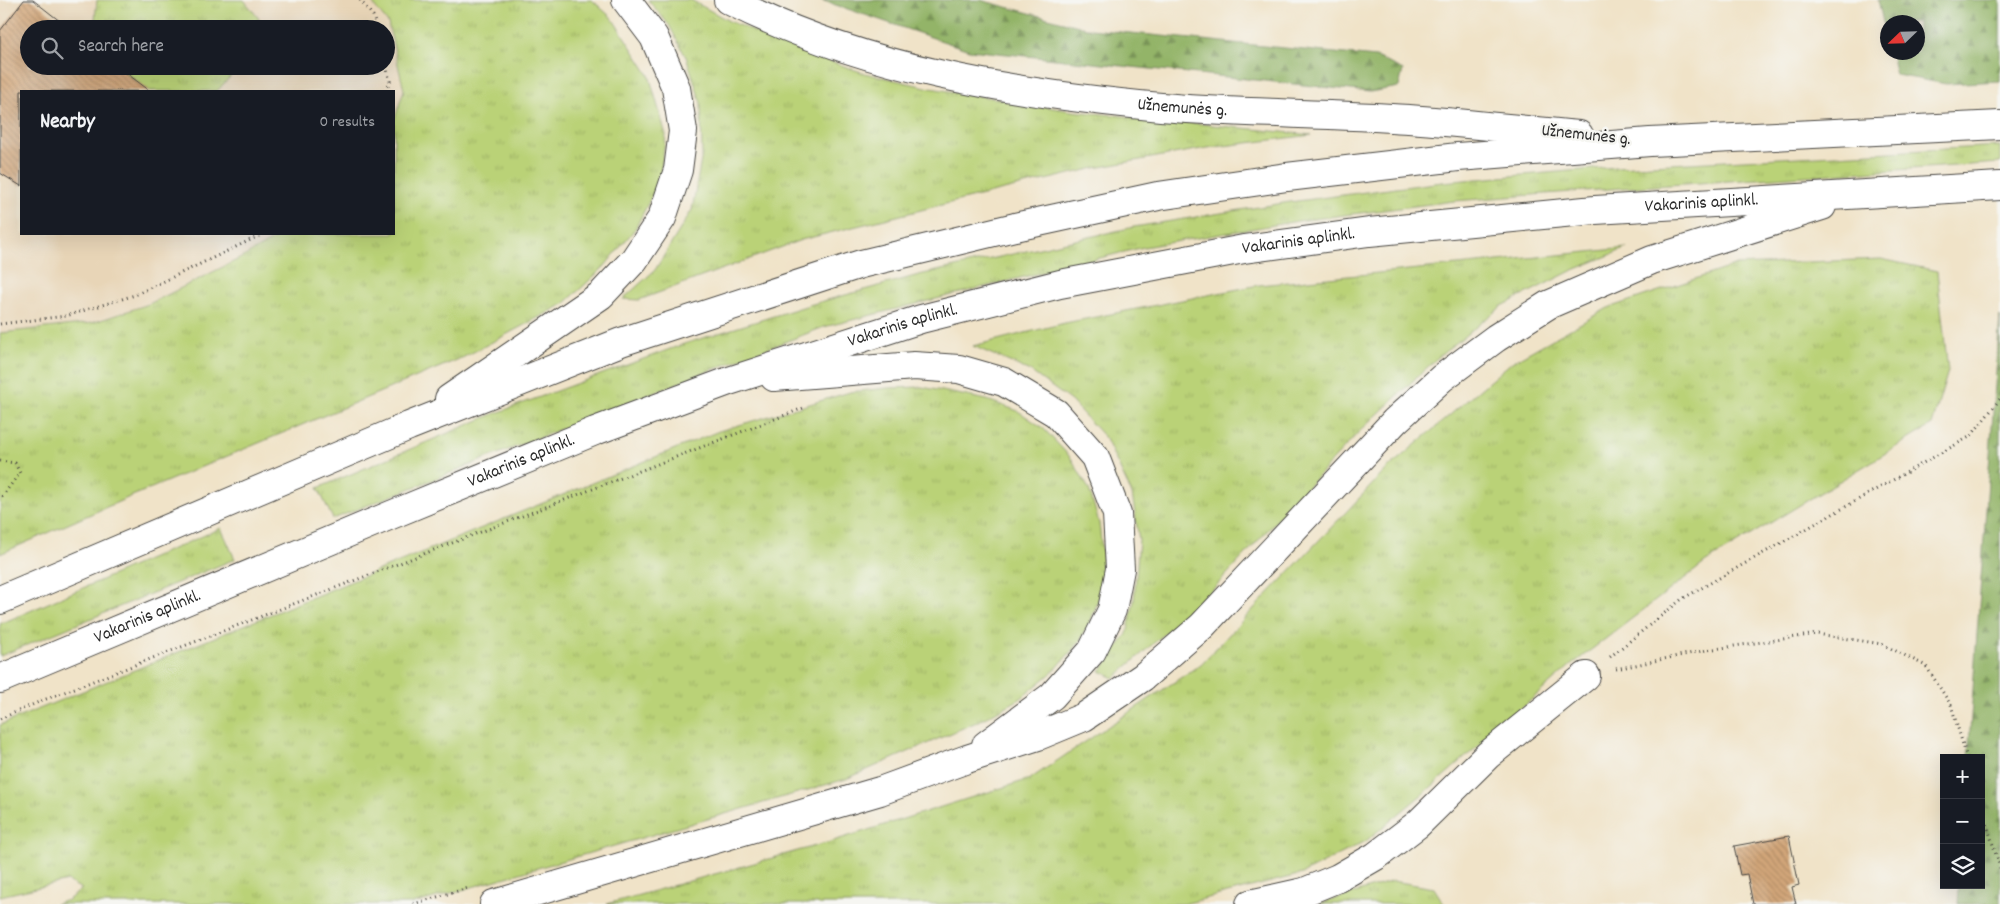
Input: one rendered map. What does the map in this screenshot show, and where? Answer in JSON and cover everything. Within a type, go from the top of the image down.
[{"type":"main road","points":[[409,426],[601,295],[634,260],[662,218],[678,170],[683,131],[676,88],[654,37],[626,0]]},
{"type":"main road","name":"Užnemunės g.","points":[[728,0],[752,12],[845,50],[940,76],[1051,94],[1162,107],[1410,119],[1650,142]]},
{"type":"main road","points":[[0,600],[409,426],[621,342],[861,264],[1015,227],[1158,196],[1287,177],[1458,158],[1650,142],[2000,125]]},
{"type":"main road","points":[[494,904],[880,791],[967,759],[1038,736],[1084,717],[1143,677],[1202,626],[1395,421],[1442,378],[1496,338],[1548,305],[1652,260],[1862,194],[2000,186]]},
{"type":"main road","name":"Vakarinis aplinkl.","points":[[0,679],[391,514],[595,432],[729,381],[922,319],[1060,284],[1244,249],[1369,232],[1595,210],[1862,194]]},
{"type":"main road","points":[[729,381],[914,366],[959,369],[1004,382],[1056,413],[1095,456],[1117,514],[1120,569],[1112,610],[1092,651],[1052,696],[967,759]]},
{"type":"main road","points":[[1250,904],[1304,892],[1338,878],[1376,856],[1418,824],[1488,754],[1586,676]]},
{"type":"path","points":[[360,0],[374,20]]},
{"type":"path","points":[[387,90],[390,81],[388,75]]},
{"type":"path","points":[[0,324],[66,316],[135,295],[261,235]]},
{"type":"path","points":[[1586,676],[1682,599],[1971,436],[2000,399]]},
{"type":"path","points":[[0,719],[50,697],[814,404]]},
{"type":"path","points":[[0,461],[15,463],[20,473],[0,499]]},
{"type":"path","points":[[1586,676],[1707,650],[1817,634],[1882,644],[1926,666],[1951,705],[1966,754]]},
{"type":"path","points":[[1985,818],[2000,868]]},
{"type":"path","points":[[413,904],[471,888]]},
{"type":"shaded area","points":[[0,0],[370,0],[386,20],[20,20],[20,75],[395,75],[395,52],[404,90],[395,118],[395,90],[20,90],[20,235],[281,235],[243,257],[149,304],[92,323],[0,333]]},
{"type":"green space","points":[[97,0],[244,0],[260,20],[95,20]]},
{"type":"green space","points":[[370,0],[592,0],[612,18],[649,75],[666,135],[659,182],[635,229],[604,267],[564,304],[464,357],[125,499],[0,554],[0,333],[92,323],[149,304],[243,257],[281,235],[395,235],[395,118],[404,90],[395,52],[395,20],[386,20]]},
{"type":"green space","points":[[648,0],[691,0],[729,21],[812,55],[864,73],[930,88],[1072,111],[1312,135],[1207,148],[1095,168],[801,240],[639,300],[623,299],[655,270],[692,210],[702,154],[701,103],[687,59],[669,25]]},
{"type":"green space","points":[[821,0],[980,0],[1090,29],[1376,57],[1403,70],[1399,87],[1370,92],[969,50]]},
{"type":"green space","points":[[1878,0],[2000,0],[2000,81],[1946,84],[1896,75],[1893,60],[1925,60],[1925,15],[1881,15]]},
{"type":"green space","points":[[129,75],[232,75],[218,90],[149,90]]},
{"type":"green space","points":[[2000,146],[2000,163],[1454,201],[1298,221],[1144,247],[824,327],[333,519],[318,488],[491,415],[684,344],[809,305],[919,275],[1134,227],[1290,202],[1442,182],[1616,167]]},
{"type":"green space","points":[[1627,248],[1571,271],[1502,306],[1436,359],[1358,433],[1203,600],[1114,678],[1100,671],[1127,634],[1134,601],[1139,540],[1132,494],[1106,439],[1071,401],[1030,371],[973,346],[1065,323],[1259,285]]},
{"type":"green space","points":[[1881,259],[1937,271],[1948,371],[1932,425],[1706,562],[1570,666],[1366,841],[1302,874],[1184,904],[607,904],[830,842],[1030,779],[1201,664],[1388,468],[1512,362],[1608,308],[1737,265]]},
{"type":"green space","points":[[2000,316],[2000,904],[1958,904],[1959,889],[1985,889],[1985,754],[1968,754]]},
{"type":"green space","points":[[922,387],[987,400],[1018,411],[1043,428],[1071,458],[1089,489],[1099,523],[1103,559],[1100,595],[1090,623],[1079,642],[1055,670],[1020,699],[979,721],[846,779],[413,904],[55,904],[68,900],[82,889],[67,881],[0,896],[0,725],[719,431],[850,392]]},
{"type":"green space","points":[[221,528],[235,559],[0,656],[0,624]]},
{"type":"green space","points":[[1393,881],[1434,888],[1444,904],[1319,904]]},
{"type":"building","points":[[24,0],[33,0],[59,20],[20,20],[20,75],[129,75],[149,90],[20,90],[20,185],[0,173],[0,31]]},
{"type":"building","points":[[1789,836],[1799,885],[1792,887],[1796,904],[1753,904],[1747,874],[1740,875],[1734,846]]}]
